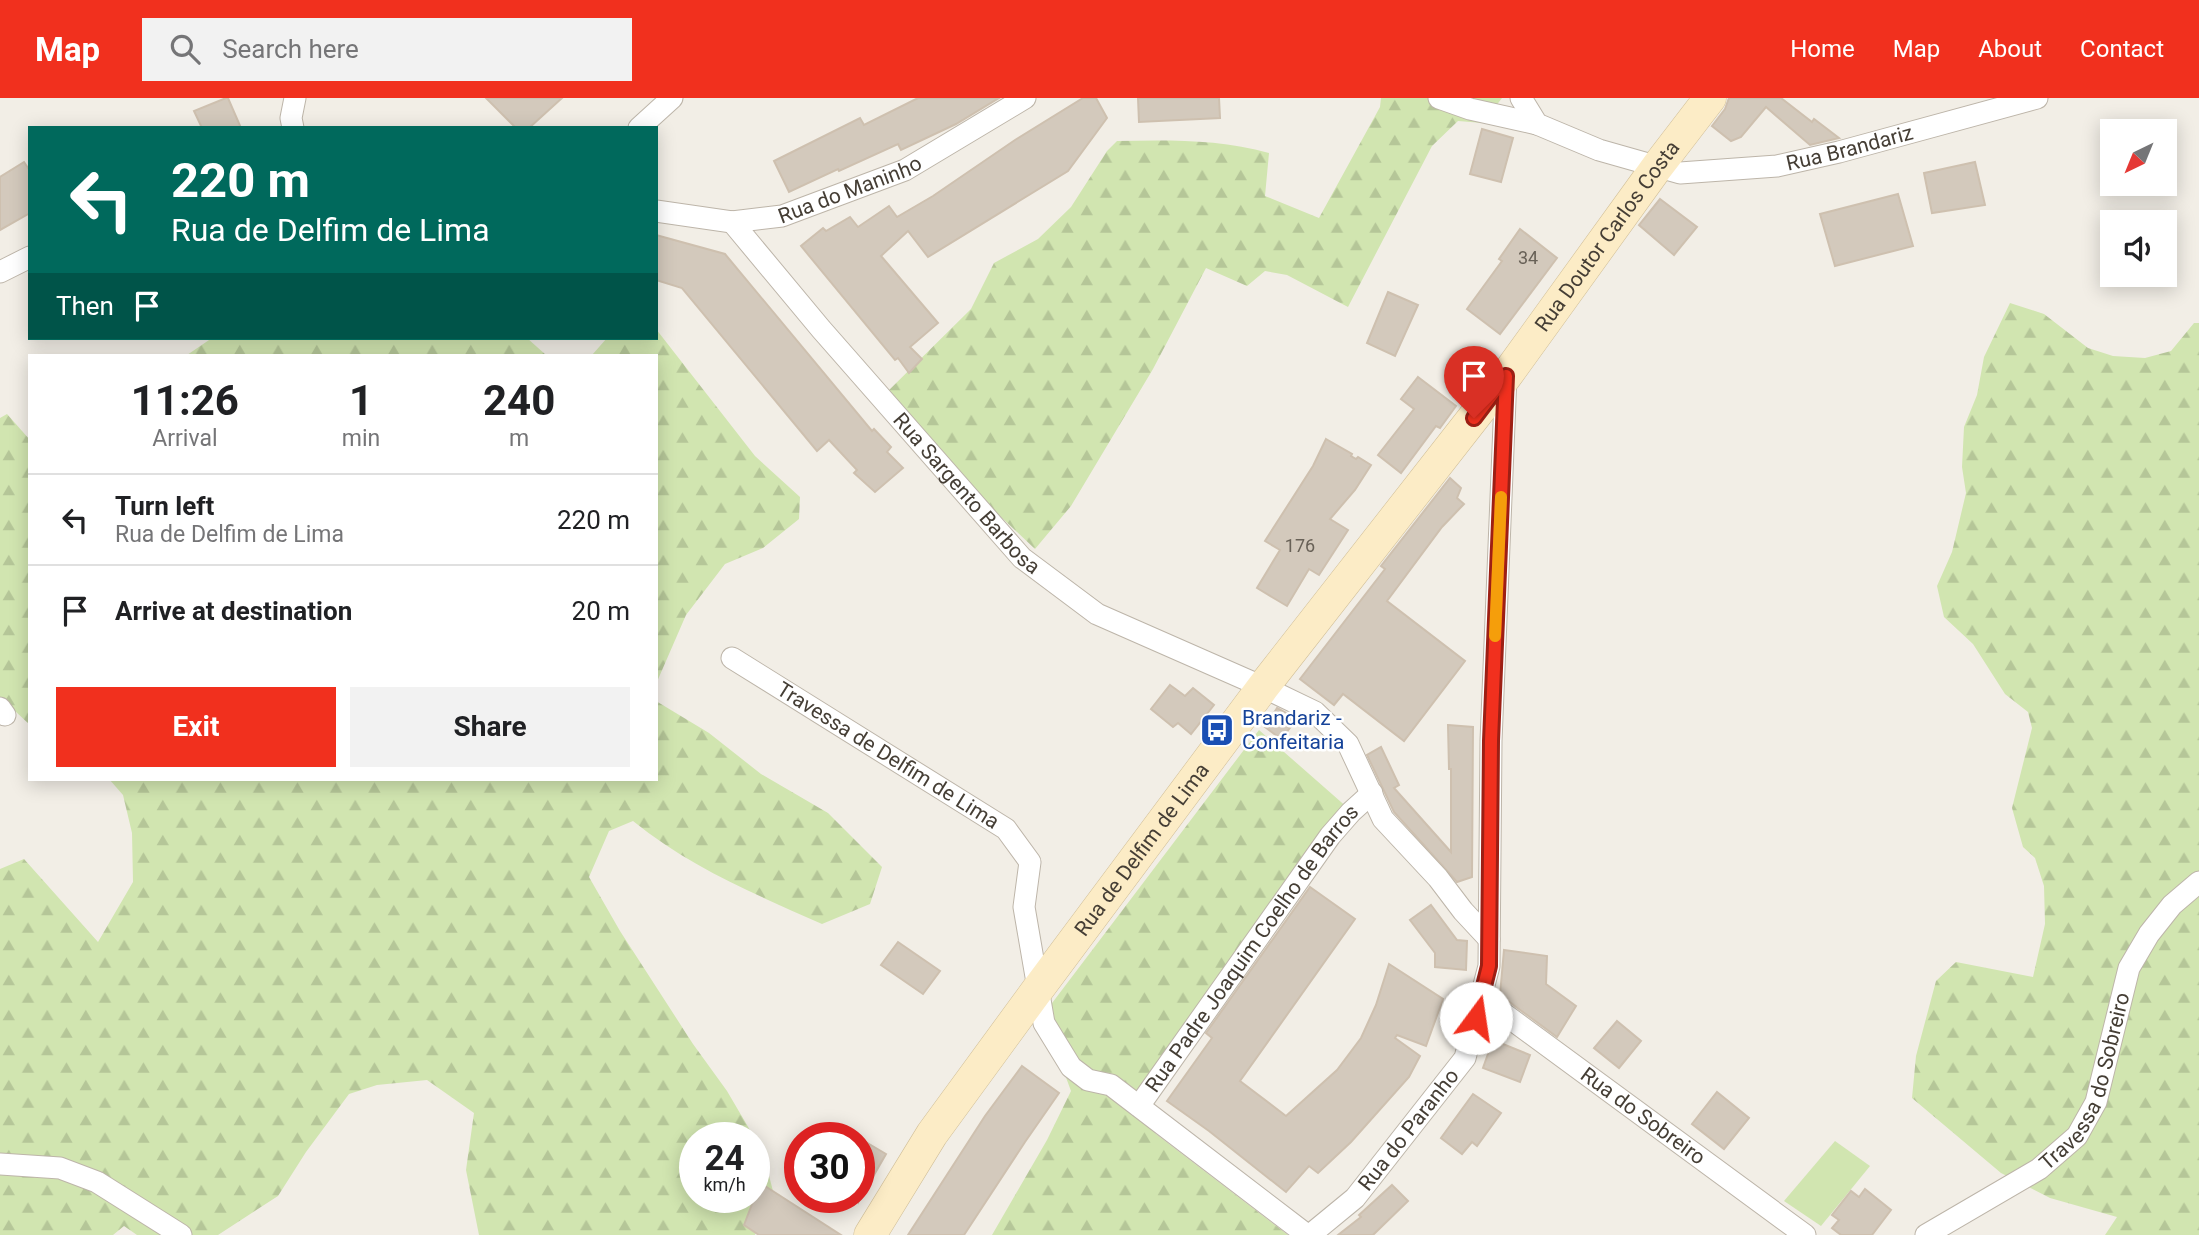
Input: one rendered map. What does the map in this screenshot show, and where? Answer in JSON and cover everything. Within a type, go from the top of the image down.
[{"type":"main road","name":"Rua Doutor Carlos Costa","points":[[1506,376],[1710,98]]},
{"type":"main road","name":"Rua de Delfim de Lima","points":[[870,1235],[932,1134],[1038,989],[1263,687],[1506,376]]},
{"type":"street","points":[[293,126],[291,118],[295,98]]},
{"type":"street","points":[[641,126],[672,98]]},
{"type":"street","name":"Rua do Maninho","points":[[658,211],[732,222],[782,216],[905,170],[1025,98]]},
{"type":"street","points":[[1439,98],[1470,109],[1538,124]]},
{"type":"street","points":[[1521,98],[1538,124]]},
{"type":"street","name":"Rua Brandariz","points":[[1538,124],[1599,150],[1680,173],[1777,166],[1839,152],[2037,98]]},
{"type":"street","name":"Rua Sargento Barbosa","points":[[732,222],[821,329],[1022,558],[1097,614],[1315,712],[1348,744],[1383,818],[1489,939]]},
{"type":"street","points":[[0,272],[28,258]]},
{"type":"street","name":"Rua do Paranho","points":[[1309,1235],[1355,1198],[1465,1058],[1489,966],[1491,741],[1506,376]]},
{"type":"street","name":"Travessa de Delfim de Lima","points":[[732,658],[1006,829],[1030,862],[1024,906],[1044,1023],[1071,1067],[1088,1080],[1111,1085],[1309,1235]]},
{"type":"street","name":"Rua Padre Joaquim Coelho de Barros","points":[[1139,1106],[1330,836],[1371,793]]},
{"type":"street","name":"Travessa do Sobreiro","points":[[1926,1235],[2039,1169],[2077,1136],[2096,1102],[2129,968],[2149,934],[2172,905],[2199,882]]},
{"type":"street","name":"Rua do Sobreiro","points":[[1481,997],[1805,1235]]},
{"type":"street","points":[[0,1164],[60,1168],[97,1182],[181,1235]]},
{"type":"green space","points":[[1381,98],[1502,98],[1483,123],[1458,121],[1432,146],[1348,307],[1287,275],[1265,271],[1247,286],[1206,268],[1153,369],[1071,506],[1035,549],[880,399],[971,309],[994,263],[1038,239],[1071,207],[1107,151],[1117,141],[1213,143],[1269,153],[1265,196],[1319,218],[1380,107]]},
{"type":"green space","points":[[2010,303],[2044,314],[2088,348],[2113,356],[2145,358],[2171,351],[2194,323],[2199,323],[2199,1235],[2105,1235],[2117,1217],[2050,1198],[2001,1173],[1912,1098],[1916,1056],[1936,981],[1956,962],[2033,977],[2045,924],[2044,886],[2035,858],[2023,847],[2012,808],[2032,728],[2028,712],[2005,694],[1973,644],[1944,617],[1937,586],[1952,552],[1966,493],[1962,467],[1964,427],[1977,395],[1984,357]]},
{"type":"green space","points":[[658,332],[755,456],[800,497],[799,519],[763,548],[725,564],[686,615],[658,679],[658,354],[593,354],[605,340],[658,340]]},
{"type":"green space","points":[[209,340],[529,340],[545,354],[188,354]]},
{"type":"green space","points":[[7,414],[28,438],[28,723],[0,697],[0,418]]},
{"type":"green space","points":[[658,702],[709,733],[761,774],[828,813],[882,867],[870,904],[822,924],[748,891],[701,866],[633,821],[609,831],[589,877],[620,931],[745,1122],[679,1122],[679,1213],[764,1213],[755,1235],[479,1235],[466,1170],[474,1113],[427,1080],[377,1085],[349,1094],[306,1152],[278,1196],[218,1235],[137,1235],[124,1226],[113,1235],[0,1235],[0,869],[24,859],[98,942],[133,882],[132,833],[123,795],[111,781],[658,781]]},
{"type":"green space","points":[[1259,730],[1349,809],[1135,1105],[1156,1134],[1288,1235],[992,1235],[1047,1140],[1071,1091],[1043,1015]]},
{"type":"green space","points":[[1835,1141],[1870,1166],[1821,1226],[1784,1201]]},
{"type":"building","points":[[228,98],[240,126],[201,126],[194,111]]},
{"type":"building","points":[[486,98],[562,98],[531,126],[514,126]]},
{"type":"building","points":[[918,98],[999,98],[956,124],[901,150],[898,144],[789,192],[774,161],[860,118],[864,125]]},
{"type":"building","points":[[1083,98],[1096,98],[1107,118],[1068,171],[928,257],[908,231],[881,256],[938,323],[910,347],[922,359],[909,373],[898,358],[895,360],[801,246],[823,228],[826,231],[850,217],[858,227],[889,206],[897,217]]},
{"type":"building","points":[[1138,98],[1219,98],[1220,118],[1139,122]]},
{"type":"building","points":[[1729,98],[1781,98],[1812,122],[1814,119],[1839,138],[1810,145],[1766,107],[1741,137],[1731,141],[1712,126],[1725,109]]},
{"type":"building","points":[[1482,129],[1513,138],[1501,182],[1470,174]]},
{"type":"building","points":[[24,162],[28,168],[28,214],[0,230],[0,177]]},
{"type":"building","points":[[1975,162],[1985,205],[1932,213],[1924,173]]},
{"type":"building","points":[[1898,194],[1913,246],[1835,266],[1820,214]]},
{"type":"building","points":[[1660,199],[1697,227],[1674,255],[1639,225]]},
{"type":"building","points":[[1520,229],[1557,258],[1500,334],[1467,309],[1502,261],[1499,259]]},
{"type":"building","points":[[658,236],[725,254],[872,431],[874,429],[891,447],[887,452],[903,468],[875,492],[854,473],[857,470],[829,440],[817,451],[682,288],[658,281]]},
{"type":"building","points":[[1388,292],[1418,305],[1395,356],[1367,343]]},
{"type":"building","points":[[1418,377],[1456,406],[1440,428],[1436,426],[1401,473],[1378,455],[1414,409],[1401,399]]},
{"type":"building","points":[[1326,439],[1356,459],[1358,457],[1371,465],[1355,490],[1330,519],[1348,530],[1319,575],[1309,569],[1287,606],[1257,588],[1280,550],[1265,541],[1313,466]]},
{"type":"building","points":[[1450,478],[1461,488],[1457,498],[1464,504],[1442,527],[1387,601],[1465,661],[1404,741],[1343,694],[1334,705],[1300,679],[1385,569],[1381,566]]},
{"type":"building","points":[[1170,685],[1185,696],[1193,688],[1214,705],[1191,734],[1178,723],[1173,727],[1151,709]]},
{"type":"building","points":[[1277,708],[1297,719],[1281,739],[1265,727]]},
{"type":"building","points":[[1448,725],[1473,727],[1472,877],[1457,882],[1394,812],[1367,755],[1381,747],[1399,785],[1394,788],[1451,852]]},
{"type":"building","points":[[1310,887],[1355,919],[1240,1081],[1286,1116],[1337,1070],[1361,1038],[1376,1005],[1389,964],[1443,999],[1426,1046],[1397,1035],[1395,1038],[1420,1056],[1409,1077],[1351,1142],[1318,1173],[1309,1166],[1286,1192],[1167,1101],[1212,1038],[1206,1033]]},
{"type":"building","points":[[1431,905],[1457,940],[1467,941],[1466,970],[1435,967],[1435,953],[1410,920]]},
{"type":"building","points":[[898,942],[940,971],[923,994],[881,965]]},
{"type":"building","points":[[1504,950],[1547,956],[1546,984],[1576,1006],[1557,1037],[1500,995]]},
{"type":"building","points":[[1617,1021],[1641,1041],[1619,1068],[1594,1048]]},
{"type":"building","points":[[1493,1040],[1530,1055],[1520,1082],[1483,1068]]},
{"type":"building","points":[[1022,1066],[1059,1093],[964,1235],[908,1235],[985,1116]]},
{"type":"building","points":[[1717,1092],[1749,1118],[1724,1149],[1692,1124]]},
{"type":"building","points":[[1473,1094],[1501,1113],[1477,1146],[1472,1142],[1462,1154],[1441,1138]]},
{"type":"building","points":[[875,1147],[886,1154],[875,1173]]},
{"type":"building","points":[[1392,1185],[1408,1201],[1373,1235],[1338,1235],[1361,1217],[1359,1215]]},
{"type":"building","points":[[770,1189],[784,1198],[784,1213],[807,1213],[841,1235],[759,1235],[744,1225],[749,1213],[770,1213]]},
{"type":"building","points":[[1865,1189],[1891,1210],[1872,1235],[1841,1235],[1832,1228],[1839,1220],[1832,1215],[1851,1191],[1859,1197]]},
{"type":"slow traffic","points":[[1495,636],[1501,497]]},
{"type":"place","name":"Brandariz - Confeitaria","points":[[1217,730]]},
{"type":"route","points":[[1474,418],[1506,376],[1491,741],[1489,966],[1476,1018]]}]
